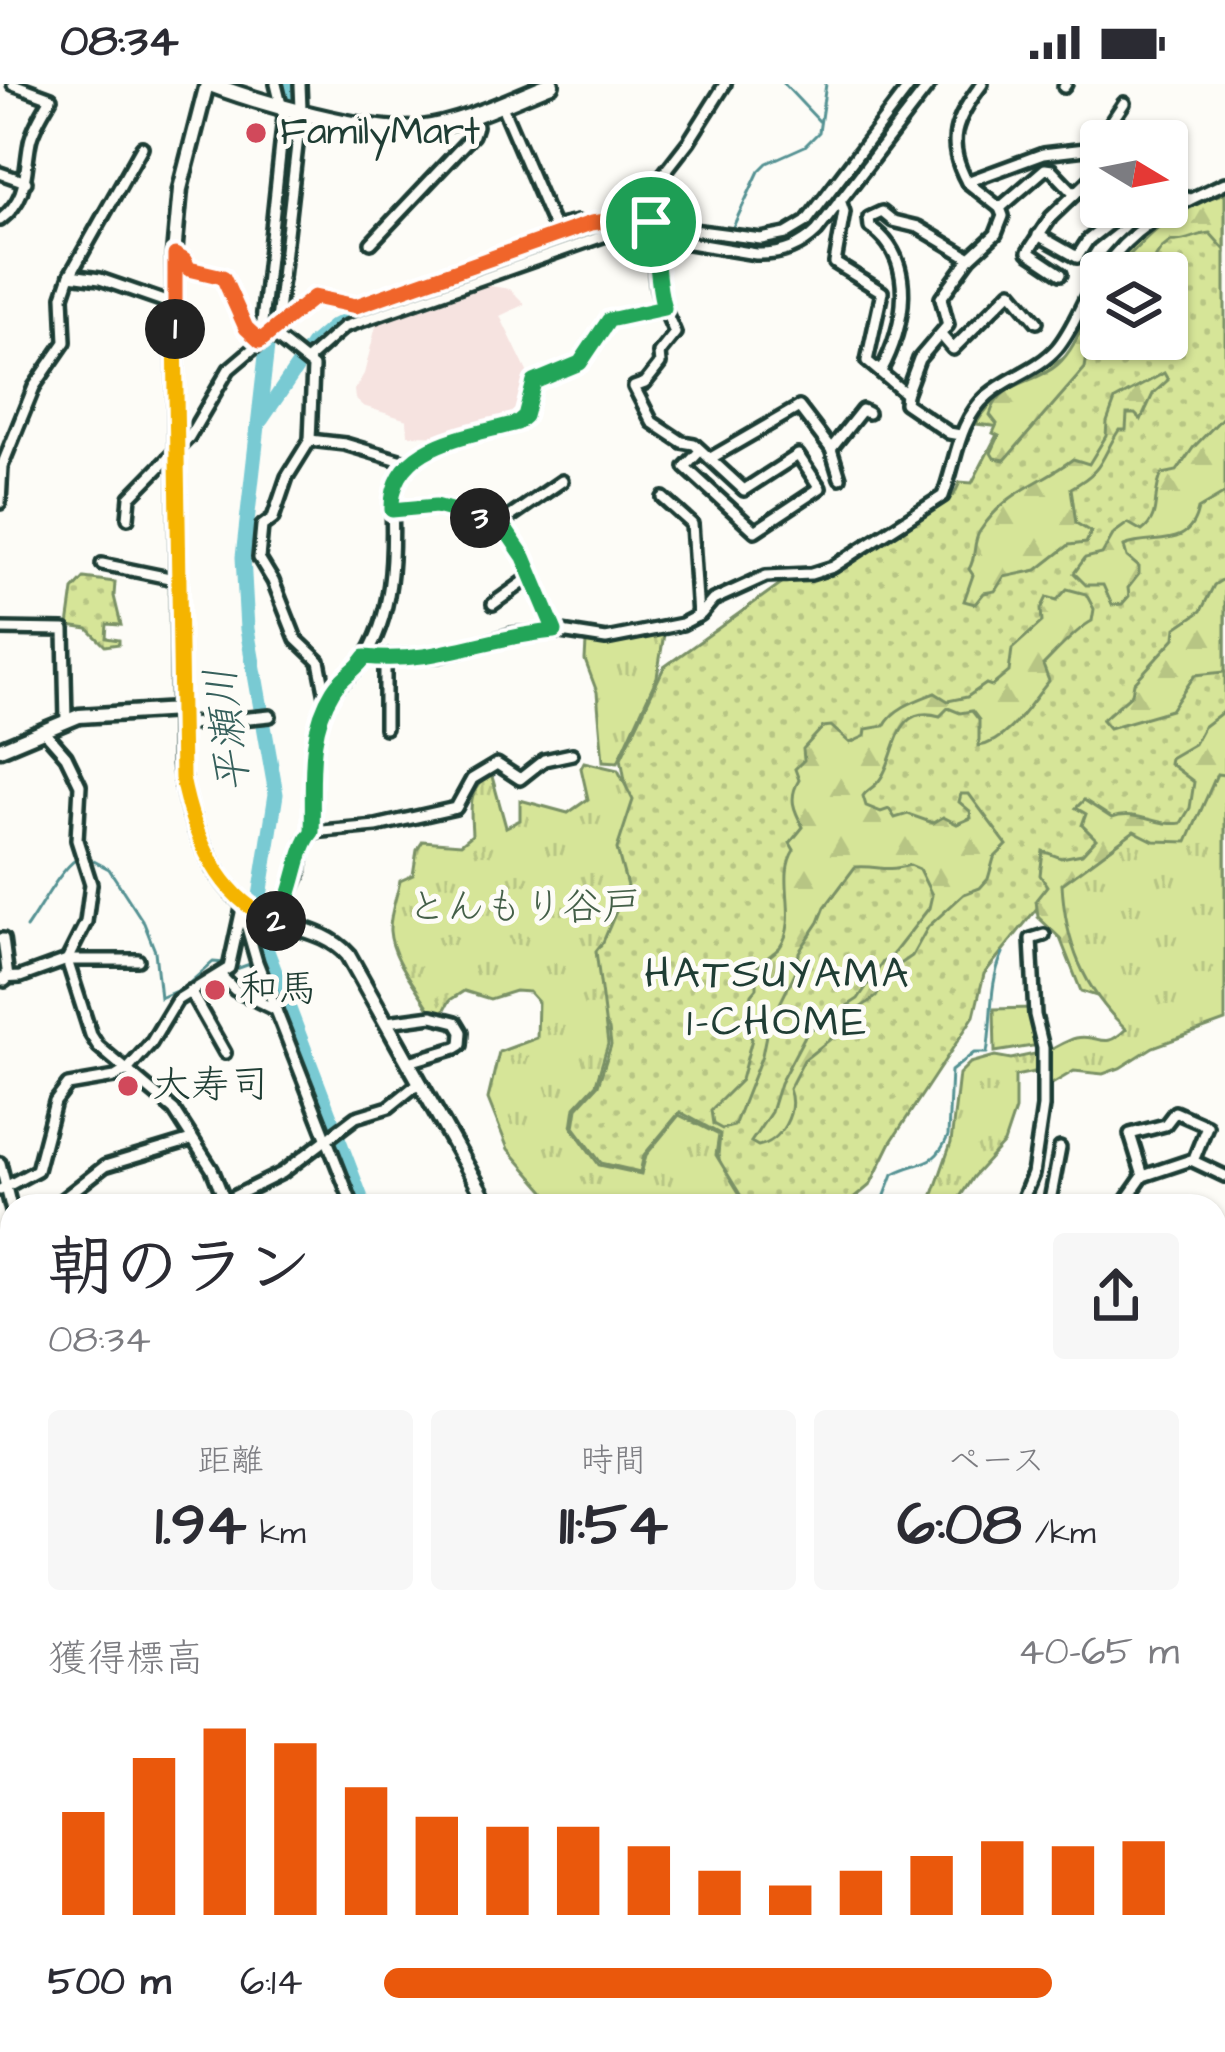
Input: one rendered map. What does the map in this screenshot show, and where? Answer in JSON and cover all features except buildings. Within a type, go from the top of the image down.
[{"type":"main road","points":[[209,84],[377,128],[408,130],[472,115],[551,84]]},
{"type":"street","points":[[13,84],[52,98]]},
{"type":"street","points":[[0,220],[18,203],[26,182],[31,136],[62,84]]},
{"type":"street","points":[[209,84],[180,189],[175,255],[182,778],[190,816],[209,856],[249,910],[276,1010],[349,1194]]},
{"type":"street","points":[[261,341],[284,117],[276,84]]},
{"type":"street","points":[[300,84],[301,110],[274,332],[313,367],[310,440],[287,477],[273,518],[262,526],[259,558],[296,639],[320,661],[327,701]]},
{"type":"street","points":[[700,451],[685,467],[755,530],[820,488],[798,454],[744,490],[711,458],[700,451],[652,422],[634,387],[660,364],[659,353],[676,333],[656,284],[655,238],[640,204],[689,142],[725,84]]},
{"type":"street","points":[[307,360],[344,328],[590,238],[621,234],[770,254],[808,240],[930,84]]},
{"type":"street","points":[[961,435],[949,433],[905,403],[919,359],[948,326],[941,298],[970,259],[997,234],[1003,216],[1000,208],[968,182],[952,149],[953,138],[982,84]]},
{"type":"street","points":[[356,306],[579,226],[623,219],[761,239],[796,229],[908,85]]},
{"type":"street","points":[[1115,120],[1124,103]]},
{"type":"street","points":[[501,104],[554,227],[577,222],[579,226]]},
{"type":"street","points":[[370,243],[473,135],[472,115]]},
{"type":"street","points":[[0,503],[2,466],[34,387],[65,342],[63,296],[70,275],[142,147]]},
{"type":"street","points":[[968,182],[1043,154],[1080,153]]},
{"type":"street","points":[[1000,208],[1046,169],[1075,194]]},
{"type":"street","points":[[0,172],[26,182]]},
{"type":"street","points":[[365,657],[439,656],[512,634],[555,631],[624,637],[682,624],[713,601],[766,576],[823,572],[938,502],[967,421],[989,395],[1051,355],[1099,274],[1131,234],[1225,183]]},
{"type":"street","points":[[1060,274],[1028,252],[1080,189]]},
{"type":"street","points":[[840,200],[844,212],[835,263],[882,292]]},
{"type":"street","points":[[274,208],[290,210]]},
{"type":"street","points":[[881,371],[903,319],[901,285],[892,250],[868,223],[878,212],[886,213],[893,221],[918,227],[970,259]]},
{"type":"street","points":[[1038,235],[1077,256],[1103,228]]},
{"type":"street","points":[[175,255],[189,269],[223,277],[246,328],[261,341]]},
{"type":"street","points":[[70,275],[118,284],[175,305]]},
{"type":"street","points":[[882,292],[901,285]]},
{"type":"street","points":[[941,335],[953,349],[1011,291],[1037,322]]},
{"type":"street","points":[[882,292],[867,361],[906,394]]},
{"type":"street","points":[[128,518],[130,497],[189,437],[229,369],[314,297],[356,306],[371,317]]},
{"type":"street","points":[[278,922],[299,875],[304,842],[312,832],[310,782],[316,734],[327,701],[335,686],[365,657],[388,603],[395,486],[409,463],[444,442],[517,423],[525,416],[534,382],[580,363],[609,320],[664,308]]},
{"type":"street","points":[[711,458],[799,406],[831,449],[841,478]]},
{"type":"street","points":[[831,449],[862,410],[868,413]]},
{"type":"street","points":[[310,440],[345,444],[409,463]]},
{"type":"street","points":[[501,523],[562,481]]},
{"type":"street","points":[[663,498],[692,524],[698,616]]},
{"type":"street","points":[[392,510],[436,506],[501,523],[524,557],[555,631]]},
{"type":"street","points":[[102,564],[178,580]]},
{"type":"street","points":[[493,604],[508,588],[532,576]]},
{"type":"street","points":[[0,629],[64,631],[66,721]]},
{"type":"street","points":[[385,728],[386,659]]},
{"type":"street","points":[[0,749],[79,716],[264,718]]},
{"type":"street","points":[[44,731],[66,756],[80,785],[77,841],[91,884],[86,922],[67,960],[91,1035],[174,1110],[223,1194]]},
{"type":"street","points":[[312,832],[376,826],[456,808],[472,779],[497,764],[520,779],[544,760],[572,754]]},
{"type":"street","points":[[249,910],[341,946],[482,1194]]},
{"type":"street","points":[[0,1163],[3,1189],[37,1170],[60,1094],[77,1082],[115,1078],[128,1069],[151,1043],[177,1000],[229,968],[249,910]]},
{"type":"street","points":[[1025,1194],[1042,1128],[1043,1048],[1035,1015],[1031,939],[1044,935]]},
{"type":"street","points":[[0,939],[3,980],[67,960],[138,960]]},
{"type":"street","points":[[221,976],[235,990],[276,1010]]},
{"type":"street","points":[[190,991],[225,1053]]},
{"type":"street","points":[[387,1022],[432,1016],[456,1022],[462,1032],[456,1048],[409,1062]]},
{"type":"street","points":[[244,1194],[282,1173],[356,1117],[389,1107],[419,1082]]},
{"type":"street","points":[[1143,1176],[1130,1134],[1165,1126],[1174,1112],[1207,1126],[1196,1156]]},
{"type":"street","points":[[69,1194],[105,1166],[191,1140]]},
{"type":"street","points":[[1051,1194],[1060,1148]]},
{"type":"street","points":[[1130,1194],[1143,1176],[1191,1160],[1225,1176]]},
{"type":"shaded area","points":[[477,284],[510,289],[525,304],[500,316],[532,382],[522,414],[460,436],[408,435],[407,420],[355,399],[377,322]]},
{"type":"green space","points":[[1225,188],[1225,773],[1187,840],[1050,892],[984,974],[974,1016],[891,1142],[870,1185],[859,1194],[729,1194],[718,1155],[720,1134],[680,1112],[644,1155],[640,1172],[601,1163],[574,1127],[577,1108],[598,1085],[611,1045],[609,1029],[599,1016],[585,947],[615,848],[626,786],[621,758],[664,667],[790,577],[821,576],[833,570],[954,495],[960,482],[972,483],[1001,427],[976,424],[1011,386],[1064,358],[1080,330],[1080,360],[1188,360],[1188,252],[1128,252],[1154,228],[1188,228],[1188,204]]},
{"type":"green space","points":[[1225,193],[1225,250],[1210,233],[1171,241],[1159,252],[1132,252],[1158,228],[1188,228],[1188,208]]},
{"type":"green space","points":[[1080,331],[1080,360],[1086,360],[1085,368],[1005,460],[994,458],[991,453],[999,436],[993,433],[997,424],[990,415],[1001,395],[1057,365]]},
{"type":"green space","points":[[1164,373],[1168,380],[1153,394],[1141,420],[1127,414],[1126,430],[1119,430],[1096,469],[1071,488],[1076,523],[1091,532],[1086,543],[1069,545],[1037,570],[1004,577],[995,591],[984,593],[975,604],[964,601],[973,575],[969,569],[976,540],[991,517],[1012,497],[1073,459],[1089,464],[1106,436],[1115,400]]},
{"type":"green space","points":[[1225,415],[1225,493],[1198,509],[1187,531],[1178,536],[1124,546],[1139,574],[1128,588],[1129,596],[1122,604],[1112,605],[1103,585],[1086,585],[1074,573],[1085,558],[1102,554],[1114,533],[1128,523],[1142,531],[1148,525],[1162,474],[1177,471]]},
{"type":"green space","points":[[84,578],[115,582],[121,625],[107,624],[106,638],[119,640],[119,644],[105,646],[88,629],[68,626],[73,590]]},
{"type":"green space","points":[[1225,578],[1225,672],[1195,675],[1171,710],[1109,728],[1102,720],[1132,694],[1134,683],[1175,638],[1176,628],[1201,611],[1214,585]]},
{"type":"green space","points":[[1067,589],[1086,594],[1094,609],[1092,621],[1043,665],[1049,681],[1009,729],[979,746],[979,720],[972,711],[948,708],[940,716],[913,717],[898,735],[884,773],[863,796],[866,806],[881,812],[889,809],[895,818],[908,814],[933,823],[943,817],[957,824],[971,818],[959,802],[961,794],[969,794],[1007,845],[994,858],[988,879],[928,927],[912,956],[892,970],[876,997],[851,1014],[833,1037],[804,1060],[789,1089],[786,1125],[774,1139],[758,1146],[751,1142],[771,1112],[780,1083],[807,1032],[858,999],[929,908],[932,895],[919,869],[910,865],[855,867],[799,952],[797,969],[767,1030],[734,1126],[722,1129],[713,1124],[711,1110],[741,1080],[752,1039],[744,1026],[757,988],[757,966],[786,936],[787,873],[794,850],[790,843],[803,827],[793,798],[799,780],[795,769],[804,760],[803,749],[823,727],[831,726],[850,743],[865,736],[866,729],[884,726],[899,709],[935,693],[948,701],[967,697],[986,684],[992,686],[1009,672],[1012,649],[1042,622],[1047,597],[1057,600]]},
{"type":"green space","points":[[664,634],[657,677],[618,762],[603,761],[597,692],[585,660],[586,643]]},
{"type":"green space","points":[[1225,710],[1225,991],[1103,998],[1081,991],[1060,938],[1038,917],[1036,900],[1047,886],[1040,875],[1043,851],[1061,858],[1082,854],[1096,839],[1082,825],[1086,814],[1076,808],[1084,800],[1112,818],[1181,823],[1190,808],[1194,782],[1169,763],[1170,758],[1194,744],[1203,727]]},
{"type":"green space","name":"とんもり谷戸","points":[[584,762],[618,770],[633,800],[617,849],[627,886],[596,951],[608,1044],[596,1084],[575,1107],[572,1127],[599,1165],[641,1174],[646,1155],[679,1115],[719,1135],[716,1155],[740,1194],[547,1194],[508,1149],[488,1099],[499,1052],[537,1038],[538,1002],[529,992],[490,999],[464,991],[450,1000],[443,1013],[430,1010],[395,952],[390,925],[400,881],[413,875],[423,841],[461,844],[472,835],[472,800],[483,779],[491,773],[506,827],[520,820],[520,800],[568,813],[588,799],[581,768]]},
{"type":"green space","points":[[1217,774],[1225,775],[1225,1021],[1153,1047],[1120,1068],[1103,1074],[1074,1071],[1047,1087],[1046,1052],[1076,1038],[1106,1041],[1126,1029],[1098,997],[1079,963],[1067,925],[1062,884],[1134,831],[1154,841],[1187,842]]},
{"type":"green space","points":[[1034,1008],[1039,1045],[995,1052],[994,1009]]},
{"type":"green space","points":[[1039,1053],[1039,1071],[1015,1076],[1015,1110],[1004,1143],[962,1194],[933,1194],[951,1143],[959,1074],[970,1063],[995,1056],[1011,1059]]},
{"type":"waterway","name":"平瀬川","points":[[286,84],[293,119],[243,557],[247,629],[276,794],[256,922],[359,1194]]},
{"type":"waterway","points":[[784,84],[819,121]]},
{"type":"waterway","points":[[732,229],[759,171],[805,146],[819,132],[826,84]]},
{"type":"waterway","points":[[719,237],[768,245],[803,234],[920,84]]},
{"type":"waterway","points":[[261,420],[312,345],[333,327],[390,298]]},
{"type":"waterway","points":[[86,857],[109,869],[144,923],[155,951],[160,998],[185,987],[213,962],[225,963]]},
{"type":"waterway","points":[[26,928],[57,880],[77,859]]},
{"type":"waterway","points":[[886,1194],[893,1174],[932,1159],[948,1136],[951,1071],[974,1053],[987,1053],[993,989],[1003,953]]},
{"type":"waterway","name":"平瀬川","points":[[263,957],[268,954]]},
{"type":"waterway","points":[[236,969],[250,964]]},
{"type":"place","name":"FamilyMart","points":[[256,133]]},
{"type":"place","name":"和馬","points":[[215,990]]},
{"type":"place","name":"大寿司","points":[[128,1086]]},
{"type":"district","name":"HATSUYAMA 1-CHOME","points":[[778,999]]},
{"type":"route","points":[[651,222],[657,249],[656,284],[664,308],[609,320],[580,363],[534,382],[525,416],[517,423],[434,446],[409,463],[395,486],[392,510],[436,506],[501,523],[524,557],[555,631],[512,634],[439,656],[365,657],[344,676],[327,701],[316,734],[310,782],[312,832],[304,842],[299,875],[278,922],[262,916],[230,890],[196,833],[180,765],[175,255],[189,269],[216,274],[228,282],[246,328],[260,341],[314,297],[356,306],[591,223],[651,222]]}]
